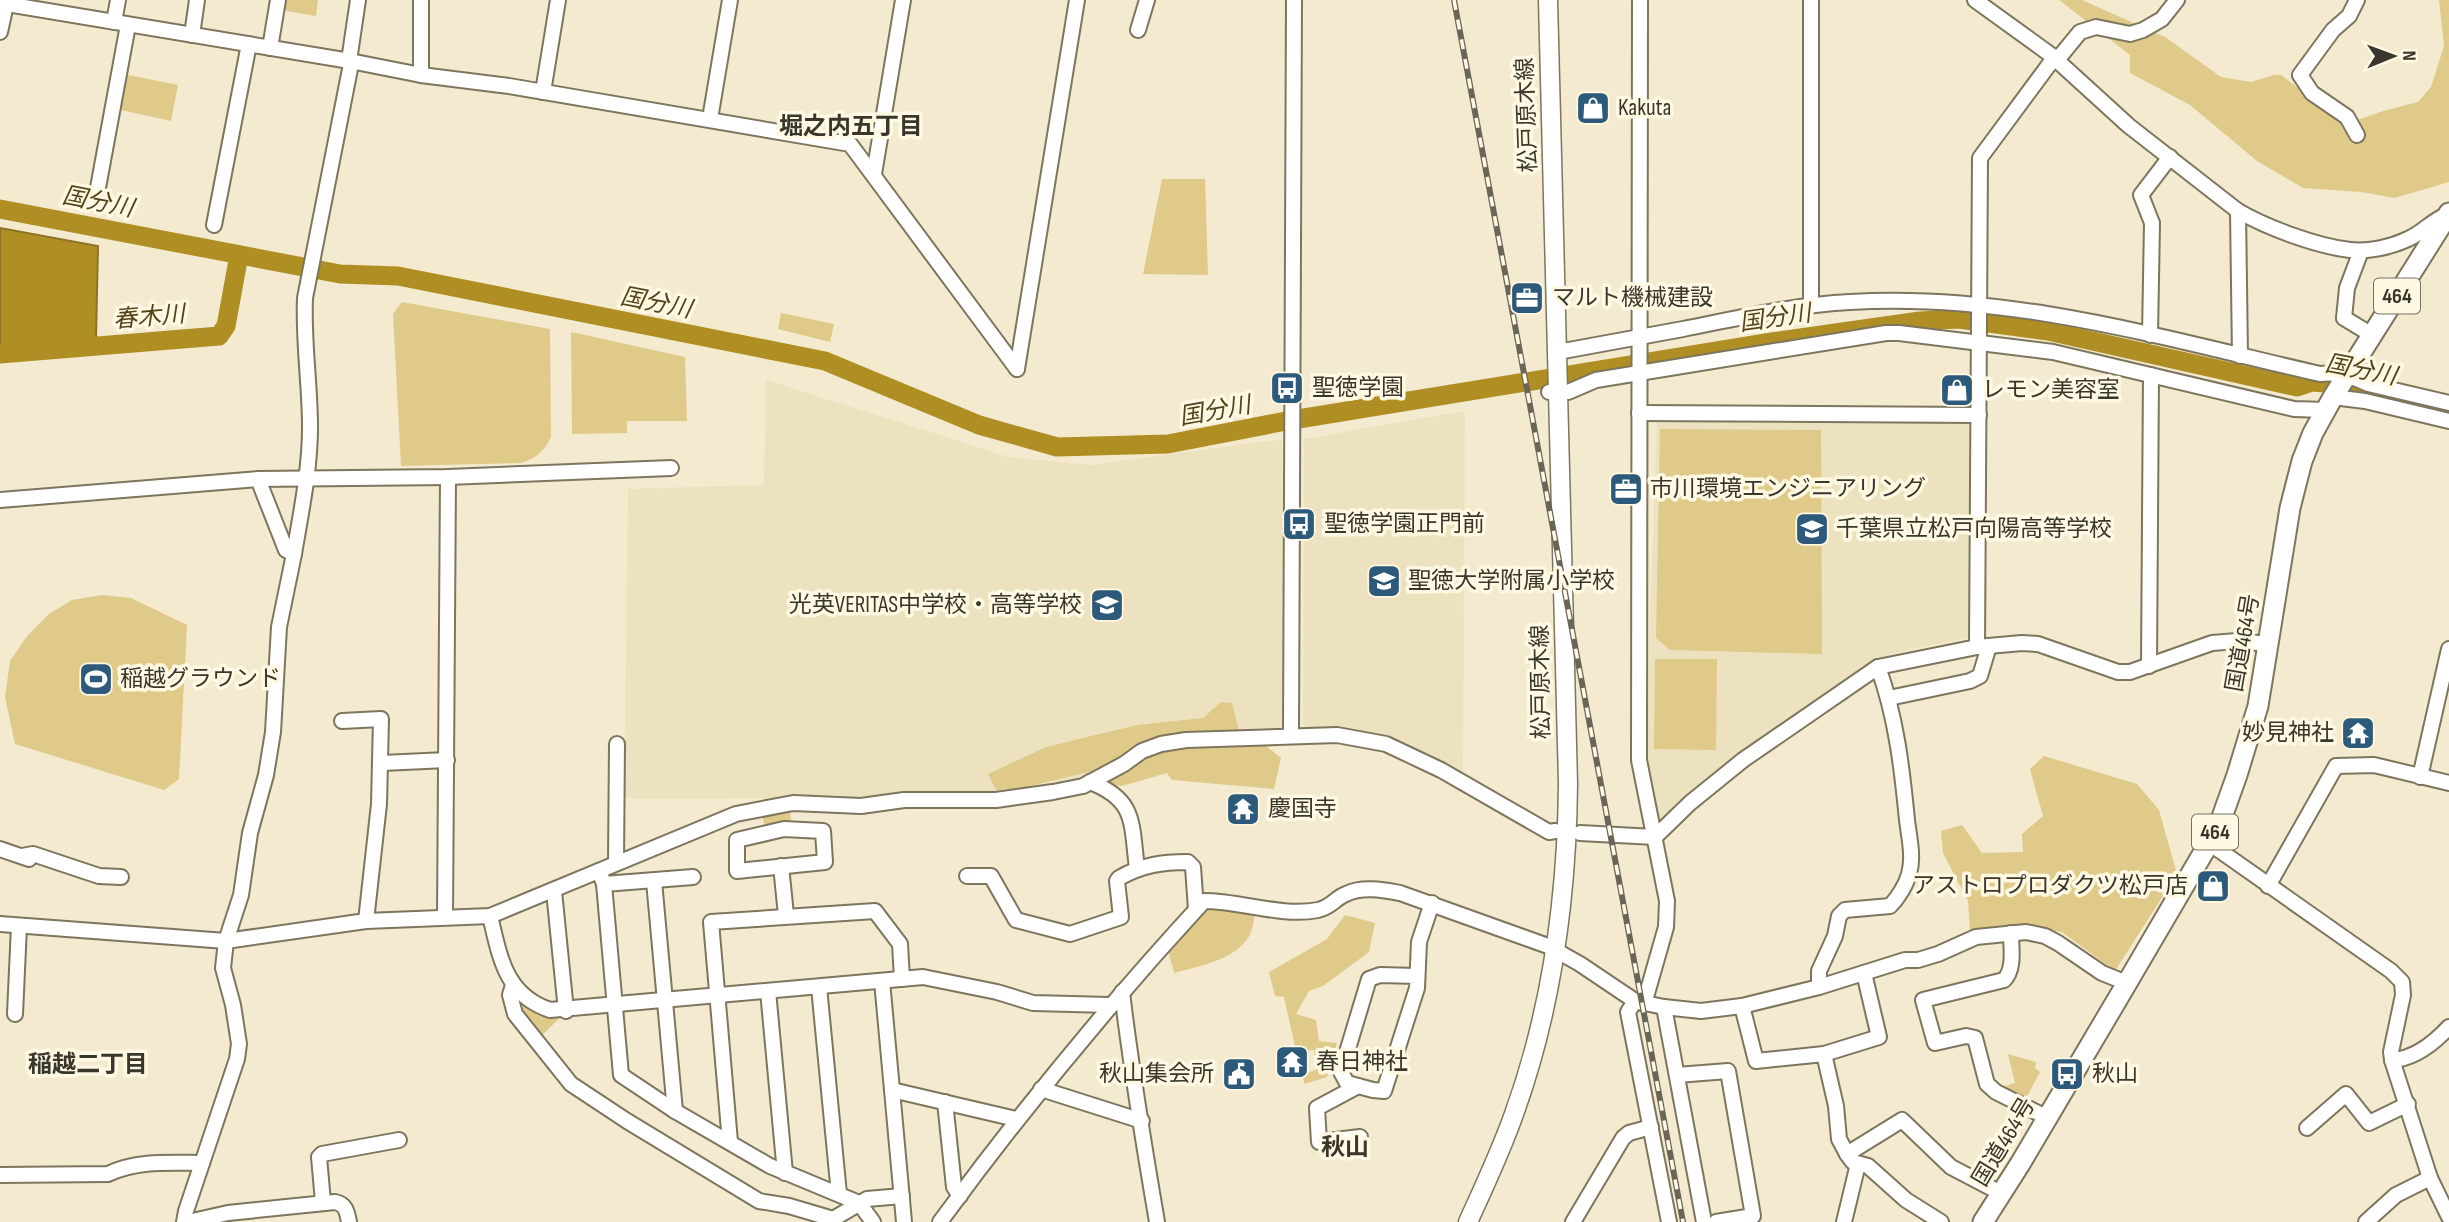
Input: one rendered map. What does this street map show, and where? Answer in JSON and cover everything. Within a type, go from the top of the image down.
[{"type":"highway","name":"国道464号","points":[[1983,1222],[2048,1118],[2209,843],[2230,799],[2258,706],[2294,486],[2307,446],[2330,403],[2449,214]]},
{"type":"main road","name":"松戸原木線","points":[[1468,1222],[1514,1113],[1539,1031],[1556,950],[1565,872],[1568,795],[1554,392],[1558,352],[1548,0]]},
{"type":"street","points":[[95,204],[121,24],[118,0]]},
{"type":"street","points":[[192,34],[197,0]]},
{"type":"street","points":[[270,48],[278,0]]},
{"type":"street","points":[[349,1222],[346,1209],[341,1203],[323,1202],[228,1213],[186,1222],[186,1211],[230,1080],[239,1044],[233,1005],[223,968],[226,941],[241,895],[250,833],[266,775],[273,732],[279,627],[307,478],[310,424],[304,322],[306,289],[350,61],[358,0]]},
{"type":"street","points":[[421,0],[421,75]]},
{"type":"street","points":[[543,92],[558,0]]},
{"type":"street","points":[[710,119],[730,0]]},
{"type":"street","points":[[874,174],[903,0]]},
{"type":"street","points":[[0,32],[4,2],[49,6],[121,24],[850,144],[1017,369],[1077,0]]},
{"type":"street","points":[[1138,30],[1147,0]]},
{"type":"street","points":[[1291,735],[1294,0]]},
{"type":"street","points":[[1640,0],[1639,760],[1667,901],[1667,919],[1639,1002],[1629,1013],[1669,1222]]},
{"type":"street","points":[[1811,0],[1811,305]]},
{"type":"street","points":[[1975,0],[2055,58],[2129,126],[2238,211],[2255,220],[2289,234],[2333,247],[2361,251],[2408,239],[2449,214]]},
{"type":"street","points":[[1889,698],[1970,681],[1980,676],[1983,647],[1979,415],[1980,158],[2055,58],[2062,54],[2080,32],[2096,27],[2130,34],[2143,30],[2162,19],[2177,0]]},
{"type":"street","points":[[2357,0],[2349,16],[2333,30],[2300,75],[2312,93],[2347,117],[2357,135]]},
{"type":"street","points":[[214,225],[249,44]]},
{"type":"street","points":[[2150,335],[2152,223],[2141,195],[2170,157]]},
{"type":"street","points":[[2238,211],[2241,355]]},
{"type":"street","points":[[2361,251],[2347,288],[2344,318],[2372,335]]},
{"type":"street","points":[[1558,352],[1760,312],[1811,305],[1883,301],[2059,314],[2320,374],[2330,373],[2449,403]]},
{"type":"street","points":[[1554,392],[1568,392],[1596,380],[1886,333],[1980,338],[2053,352],[2294,409],[2365,401],[2449,421]]},
{"type":"street","points":[[2149,666],[2151,375]]},
{"type":"street","points":[[1639,413],[1979,415]]},
{"type":"street","points":[[0,500],[258,479],[448,477],[671,468]]},
{"type":"street","points":[[446,917],[448,477]]},
{"type":"street","points":[[258,479],[286,550],[294,554]]},
{"type":"street","points":[[1580,833],[1655,837],[1690,803],[1743,760],[1878,667],[1983,647],[2022,643],[2038,644],[2118,672],[2130,672],[2223,641],[2269,644]]},
{"type":"street","points":[[2420,777],[2449,649]]},
{"type":"street","points":[[1819,987],[1819,971],[1835,936],[1839,916],[1845,911],[1890,906],[1909,873],[1905,801],[1889,698],[1878,667]]},
{"type":"street","points":[[342,721],[381,719],[379,804],[366,920]]},
{"type":"street","points":[[873,1222],[859,1203],[770,1167],[675,1111],[621,1075],[602,877],[616,862],[736,814],[793,803],[861,806],[904,800],[996,800],[1083,786],[1142,751],[1161,744],[1185,740],[1291,735],[1337,735],[1386,744],[1489,796],[1549,832],[1555,831]]},
{"type":"street","points":[[616,862],[617,744]]},
{"type":"street","points":[[382,763],[447,760]]},
{"type":"street","points":[[2268,886],[2336,766],[2374,765],[2449,783]]},
{"type":"street","points":[[1090,782],[1108,789],[1126,806],[1130,815],[1137,868]]},
{"type":"street","points":[[784,829],[823,831],[825,862],[781,866],[737,871],[737,840],[784,829]]},
{"type":"street","points":[[2209,843],[2391,971],[2402,982],[2403,995],[2392,1044],[2392,1060],[2430,1178],[2449,1217]]},
{"type":"street","points":[[0,849],[26,858],[33,854],[99,876],[121,877]]},
{"type":"street","points":[[967,876],[991,876],[1016,920],[1070,934],[1121,917],[1116,881],[1137,868],[1164,862],[1188,862],[1194,867],[1196,909]]},
{"type":"street","points":[[781,866],[786,915]]},
{"type":"street","points":[[0,924],[226,941],[366,920],[491,916],[554,891],[602,877],[653,880],[693,877]]},
{"type":"street","points":[[653,880],[675,1111]]},
{"type":"street","points":[[940,1222],[1016,1119],[1122,992],[1204,901],[1288,911],[1318,910],[1333,905],[1348,892],[1372,889],[1400,893],[1556,950],[1639,1002],[1701,1012],[1742,1006],[1819,987],[1905,960],[1918,960],[1938,954],[1976,937],[2011,933],[2026,932],[2045,936],[2102,973],[2127,983]]},
{"type":"street","points":[[554,891],[566,1010]]},
{"type":"street","points":[[1417,976],[1380,975],[1369,979],[1341,1072],[1347,1083],[1384,1091],[1417,988],[1419,943],[1432,904]]},
{"type":"street","points":[[730,1142],[711,922],[875,911],[900,944],[902,979]]},
{"type":"street","points":[[491,916],[502,965],[513,985],[528,1000],[550,1010],[931,978],[997,992],[1033,1003],[1111,1005]]},
{"type":"street","points":[[15,1014],[19,926]]},
{"type":"street","points":[[2011,933],[2011,964],[2009,975],[2004,980],[1923,1000],[1936,1043],[1966,1036],[1975,1038],[1987,1084],[1996,1092],[2048,1118]]},
{"type":"street","points":[[1742,1006],[1756,1061],[1824,1055],[1879,1037],[1864,973]]},
{"type":"street","points":[[882,981],[904,1222]]},
{"type":"street","points":[[513,985],[510,995],[515,1014],[571,1084],[626,1121],[759,1200],[833,1219],[867,1199],[902,1196]]},
{"type":"street","points":[[819,986],[839,1194]]},
{"type":"street","points":[[768,991],[785,1173]]},
{"type":"street","points":[[1122,992],[1128,1052],[1142,1121],[1157,1222]]},
{"type":"street","points":[[1664,1007],[1704,1222]]},
{"type":"street","points":[[2392,1060],[2402,1060],[2419,1052],[2449,1027]]},
{"type":"street","points":[[1824,1055],[1836,1106],[1839,1139],[1852,1159],[1868,1166],[1906,1200],[1941,1222]]},
{"type":"street","points":[[1677,1075],[1728,1071],[1753,1216],[1716,1222]]},
{"type":"street","points":[[1358,1086],[1317,1108],[1319,1142],[1360,1137]]},
{"type":"street","points":[[1041,1089],[1142,1121]]},
{"type":"street","points":[[892,1090],[1016,1119]]},
{"type":"street","points":[[2307,1128],[2346,1094],[2369,1123],[2407,1104]]},
{"type":"street","points":[[945,1102],[954,1187],[960,1196]]},
{"type":"street","points":[[1844,1222],[1852,1159],[1902,1120],[1951,1167],[1995,1190],[2000,1196]]},
{"type":"street","points":[[1573,1222],[1623,1138],[1629,1133],[1651,1127]]},
{"type":"street","points":[[323,1202],[319,1157],[322,1154],[399,1140]]},
{"type":"street","points":[[0,1175],[108,1174],[131,1165],[202,1163]]},
{"type":"street","points":[[2365,1222],[2396,1195],[2430,1178]]},
{"type":"shaded area","points":[[282,0],[318,0],[316,16],[281,10]]},
{"type":"shaded area","points":[[2059,0],[2082,0],[2165,37],[2221,77],[2251,82],[2281,75],[2346,124],[2418,102],[2431,87],[2444,46],[2439,0],[2449,0],[2449,182],[2395,198],[2361,192],[2303,188],[2257,161],[2190,105],[2130,73],[2130,55]]},
{"type":"shaded area","points":[[123,74],[178,85],[171,121],[117,109]]},
{"type":"shaded area","points":[[1162,179],[1205,179],[1208,275],[1143,274]]},
{"type":"shaded area","points":[[0,228],[98,246],[96,339],[0,348]]},
{"type":"shaded area","points":[[402,302],[550,329],[551,437],[539,454],[521,463],[401,466],[393,314]]},
{"type":"shaded area","points":[[781,313],[834,324],[830,342],[778,329]]},
{"type":"shaded area","points":[[571,332],[685,357],[687,421],[627,421],[627,433],[572,434]]},
{"type":"shaded area","points":[[766,380],[1009,457],[1091,465],[1282,439],[1284,724],[1277,731],[1107,765],[1057,787],[985,796],[861,799],[624,798],[628,489],[764,485]]},
{"type":"shaded area","name":"聖徳大学附属小学校","points":[[1463,411],[1463,777],[1371,735],[1309,730],[1303,724],[1304,439]]},
{"type":"shaded area","name":"千葉県立松戸向陽高等学校","points":[[1972,419],[1973,637],[1890,654],[1764,734],[1710,777],[1658,826],[1645,757],[1657,422]]},
{"type":"shaded area","points":[[1660,429],[1821,430],[1822,654],[1670,650],[1656,638]]},
{"type":"shaded area","name":"稲越グラウンド","points":[[102,595],[131,598],[187,625],[179,779],[164,790],[15,744],[5,697],[10,661],[27,636],[49,614],[72,600]]},
{"type":"shaded area","points":[[1655,659],[1717,659],[1716,750],[1654,749]]},
{"type":"shaded area","points":[[1221,702],[1232,703],[1239,731],[1261,742],[1281,758],[1274,789],[1172,780],[1167,773],[1122,786],[1111,785],[1101,769],[1022,788],[996,790],[988,774],[1046,747],[1137,725],[1203,718]]},
{"type":"shaded area","points":[[2044,756],[2137,784],[2159,810],[2177,874],[2115,971],[2062,932],[2035,928],[1970,931],[1968,901],[1943,853],[1941,831],[1962,825],[1982,853],[2023,852],[2022,834],[2043,816],[2030,769]]},
{"type":"shaded area","points":[[790,808],[791,823],[765,830],[762,812]]},
{"type":"shaded area","points":[[1205,906],[1255,912],[1250,935],[1241,946],[1224,957],[1174,973],[1168,950]]},
{"type":"shaded area","points":[[1345,915],[1375,923],[1369,952],[1323,986],[1309,991],[1296,1014],[1316,1020],[1319,1041],[1337,1043],[1327,1077],[1304,1084],[1303,1074],[1316,1070],[1314,1050],[1296,1051],[1284,997],[1275,996],[1269,972],[1327,939]]},
{"type":"shaded area","points":[[525,1004],[563,1015],[541,1036],[518,1014]]},
{"type":"shaded area","points":[[2008,1054],[2036,1062],[2035,1068],[2040,1072],[2024,1102],[1999,1088],[2015,1083]]},
{"type":"waterway","name":"国分川","points":[[0,209],[340,274],[398,276],[825,361],[979,425],[1057,447],[1168,444],[1286,421],[1772,342],[1920,321],[1959,319],[2048,331],[2297,387],[2312,382],[2325,383],[2449,414]]},
{"type":"waterway","name":"春木川","points":[[0,354],[219,336],[226,326],[239,255]]},
{"type":"railway","points":[[1454,0],[1683,1222]]},
{"type":"place","name":"Kakuta","points":[[1593,108]]},
{"type":"place","name":"マルト機械建設","points":[[1527,298]]},
{"type":"place","name":"聖徳学園","points":[[1287,388]]},
{"type":"place","name":"レモン美容室","points":[[1957,390]]},
{"type":"place","name":"市川環境エンジニアリング","points":[[1626,489]]},
{"type":"place","name":"聖徳学園正門前","points":[[1299,524]]},
{"type":"place","name":"千葉県立松戸向陽高等学校","points":[[1812,529]]},
{"type":"place","name":"聖徳大学附属小学校","points":[[1384,581]]},
{"type":"place","name":"光英VERITAS中学校・高等学校","points":[[1107,605]]},
{"type":"place","name":"稲越グラウンド","points":[[96,679]]},
{"type":"place","name":"妙見神社","points":[[2358,733]]},
{"type":"place","name":"慶国寺","points":[[1243,809]]},
{"type":"place","name":"アストロプロダクツ松戸店","points":[[2213,886]]},
{"type":"place","name":"春日神社","points":[[1292,1062]]},
{"type":"place","name":"秋山集会所","points":[[1239,1074]]},
{"type":"place","name":"秋山","points":[[2067,1074]]},
{"type":"district","name":"堀之内五丁目","points":[[851,126]]},
{"type":"district","name":"稲越二丁目","points":[[88,1064]]},
{"type":"district","name":"秋山","points":[[1345,1147]]}]
